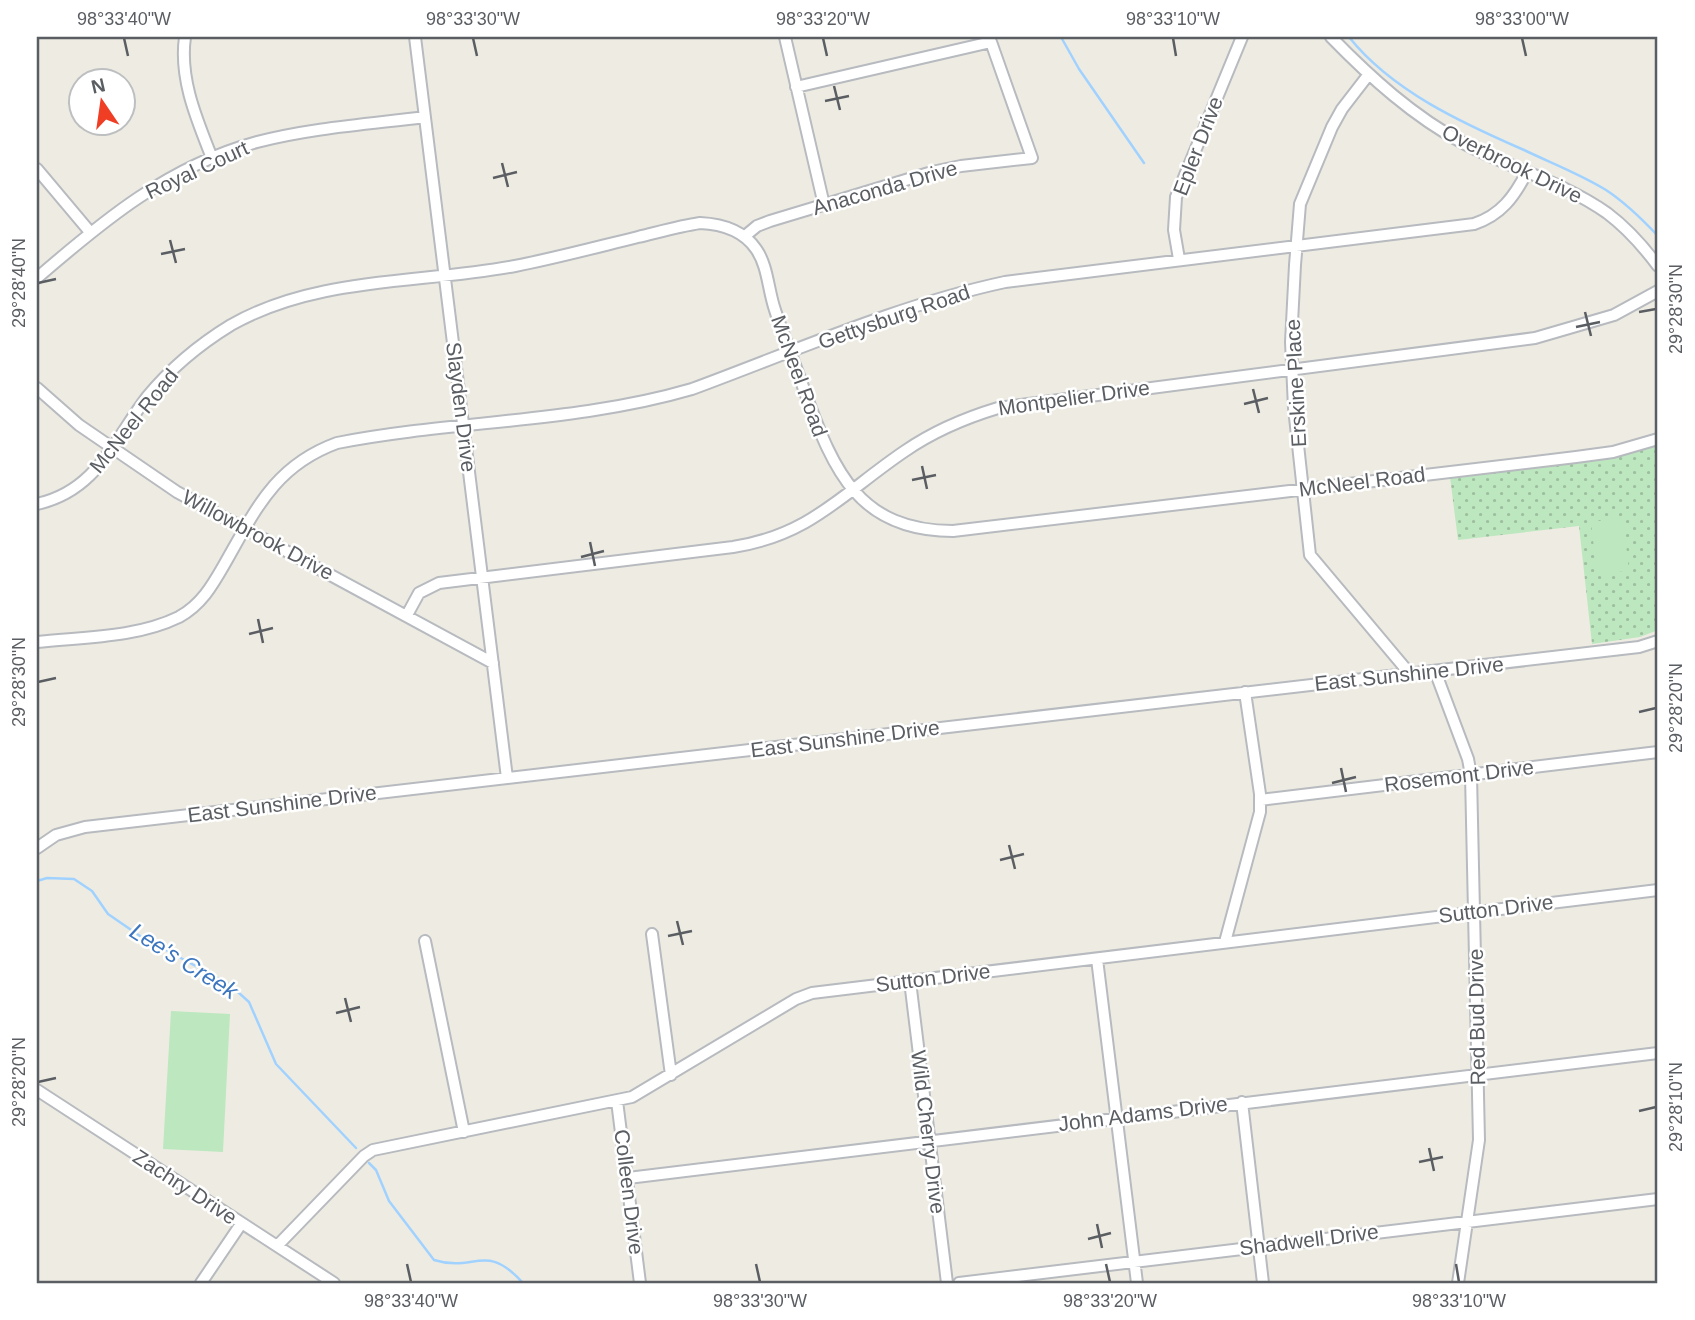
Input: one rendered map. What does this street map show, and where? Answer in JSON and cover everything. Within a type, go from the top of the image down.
[{"type":"street","points":[[185,37],[188,87],[212,158]]},
{"type":"street","name":"Slayden Drive","points":[[415,37],[507,778]]},
{"type":"street","points":[[785,37],[824,205]]},
{"type":"street","name":"Epler Drive","points":[[1179,260],[1174,230],[1177,197],[1242,37]]},
{"type":"street","name":"Overbrook Drive","points":[[1331,37],[1368,74],[1426,120],[1462,142],[1564,188],[1607,213],[1626,229],[1658,266]]},
{"type":"street","name":"Anaconda Drive","points":[[745,236],[757,226],[770,221],[932,172],[1032,158],[991,41],[796,87]]},
{"type":"street","name":"Erskine Place","points":[[1368,74],[1332,127],[1303,193],[1297,246],[1292,370],[1310,555],[1410,674]]},
{"type":"street","name":"Royal Court","points":[[37,278],[90,232],[135,198],[212,158],[254,143],[290,135],[425,117]]},
{"type":"street","points":[[37,169],[90,232]]},
{"type":"street","name":"Gettysburg Road","points":[[37,642],[136,631],[180,616],[202,600],[262,499],[276,481],[321,449],[353,440],[600,410],[643,402],[692,389],[956,292],[1005,282],[1474,224],[1497,214],[1508,204],[1527,172]]},
{"type":"street","name":"McNeel Road","points":[[37,504],[61,497],[77,488],[92,474],[149,396],[173,369],[233,325],[271,307],[312,293],[517,266],[693,224],[715,224],[730,228],[745,236],[762,259],[774,308],[823,443],[836,468],[853,491],[873,508],[898,521],[925,529],[953,531],[1588,456],[1658,439]]},
{"type":"street","name":"Montpelier Drive","points":[[407,615],[419,593],[431,585],[748,545],[780,536],[820,515],[897,456],[947,426],[998,408],[1535,338],[1614,316],[1658,291]]},
{"type":"street","name":"Willowbrook Drive","points":[[37,387],[55,405],[111,449],[177,492],[493,663]]},
{"type":"street","points":[[1657,641],[1658,654]]},
{"type":"street","name":"East Sunshine Drive","points":[[37,848],[55,835],[85,827],[1639,647],[1657,641]]},
{"type":"street","name":"Red Bud Drive","points":[[1435,671],[1468,759],[1471,775],[1479,1140],[1458,1283]]},
{"type":"street","points":[[1225,942],[1258,824],[1260,800],[1245,692]]},
{"type":"street","name":"Rosemont Drive","points":[[1260,800],[1658,751]]},
{"type":"street","name":"Sutton Drive","points":[[277,1246],[364,1156],[373,1150],[632,1097],[812,993],[1658,890]]},
{"type":"street","points":[[652,934],[671,1075]]},
{"type":"street","points":[[425,941],[464,1132]]},
{"type":"street","points":[[1097,959],[1137,1283]]},
{"type":"street","name":"Wild Cherry Drive","points":[[910,981],[947,1283]]},
{"type":"street","name":"John Adams Drive","points":[[628,1178],[1658,1054]]},
{"type":"street","name":"Zachry Drive","points":[[37,1090],[334,1283]]},
{"type":"street","name":"Colleen Drive","points":[[617,1101],[640,1283]]},
{"type":"street","points":[[1242,1102],[1263,1283]]},
{"type":"street","name":"Shadwell Drive","points":[[959,1283],[1658,1199]]},
{"type":"street","points":[[201,1283],[241,1224]]},
{"type":"green space","points":[[1658,444],[1658,630],[1640,637],[1592,644],[1579,526],[1458,540],[1450,477],[1599,459]]},
{"type":"green space","points":[[1623,518],[1629,571],[1597,574],[1591,522]]},
{"type":"green space","points":[[171,1011],[230,1014],[223,1152],[163,1149]]},
{"type":"waterway","points":[[1061,37],[1079,69],[1144,163]]},
{"type":"waterway","points":[[1349,37],[1386,74],[1429,104],[1596,184],[1627,206],[1658,236]]},
{"type":"waterway","name":"Lee's Creek","points":[[37,881],[47,878],[74,879],[92,891],[108,914],[140,936],[229,984],[249,1002],[276,1064],[356,1148]]},
{"type":"waterway","name":"Lee's Creek","points":[[369,1163],[376,1170],[389,1201],[434,1260],[448,1263],[489,1261],[510,1270],[523,1283]]}]
